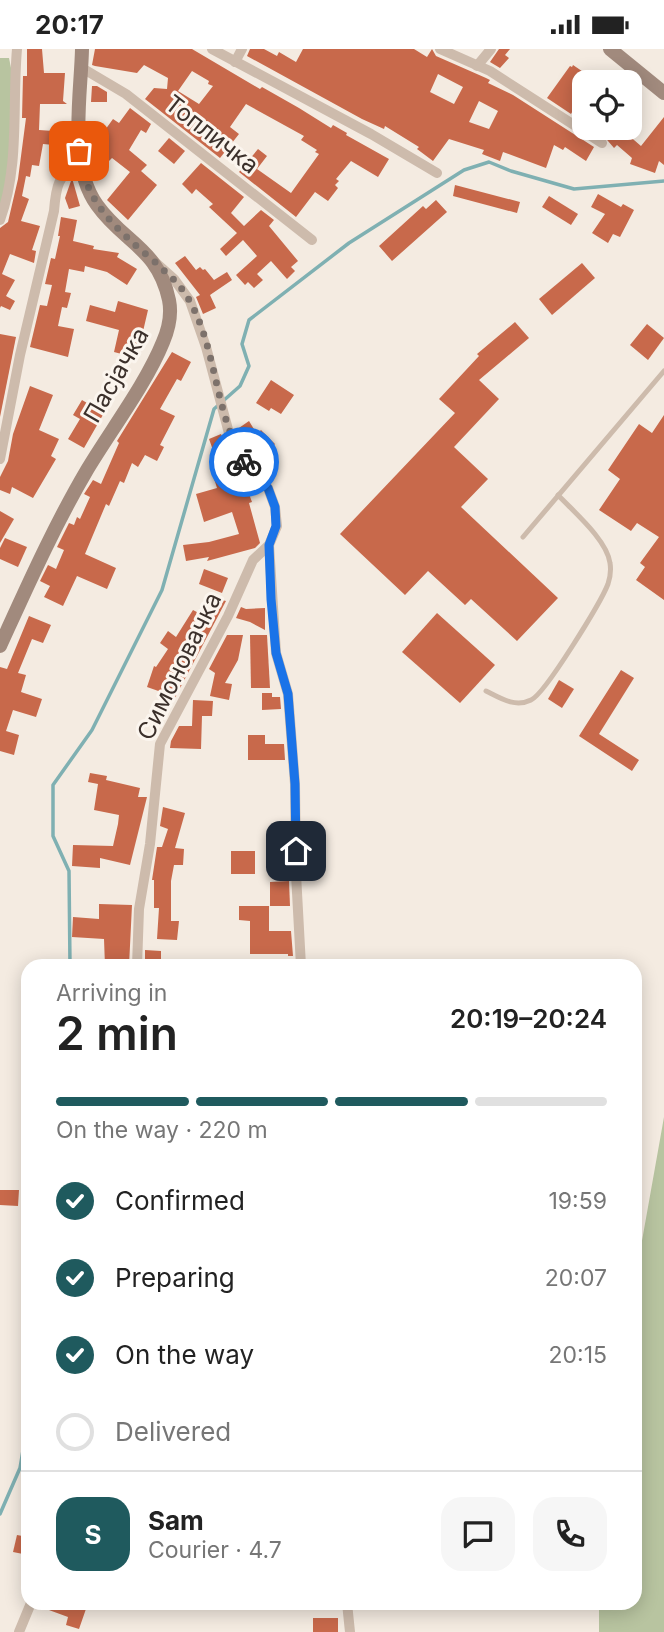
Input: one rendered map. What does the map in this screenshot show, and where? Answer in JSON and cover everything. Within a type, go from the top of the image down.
[{"type":"main road","name":"Пасјачка","points":[[0,646],[74,493],[162,346],[167,333],[170,308],[163,278],[154,262],[96,204],[83,176],[79,160],[82,49]]},
{"type":"main road","points":[[610,49],[664,93]]},
{"type":"street","points":[[0,220],[13,159],[17,49]]},
{"type":"street","points":[[212,49],[371,134],[437,173]]},
{"type":"street","points":[[235,62],[242,49]]},
{"type":"street","points":[[440,49],[477,65],[549,107],[602,143]]},
{"type":"street","points":[[477,65],[491,49]]},
{"type":"street","name":"Топличка","points":[[82,68],[132,98],[312,240]]},
{"type":"street","points":[[0,459],[20,355],[54,211],[56,188],[61,177],[79,160]]},
{"type":"street","points":[[154,262],[173,279],[190,301],[206,347],[230,437],[250,472],[268,488],[271,498],[276,526],[269,545],[276,653],[288,694],[295,784],[296,874],[302,959]]},
{"type":"street","name":"Симоновачка","points":[[136,959],[139,909],[150,844],[160,744],[228,616],[253,560],[269,545]]},
{"type":"street","points":[[19,1632],[28,1610]]},
{"type":"street","points":[[348,1610],[350,1632]]},
{"type":"lane","points":[[523,537],[664,371]]},
{"type":"lane","points":[[486,691],[513,703],[527,702],[539,695],[558,670],[607,585],[610,564],[603,546],[558,495]]},
{"type":"green space","points":[[0,58],[9,58],[13,78],[14,119],[11,159],[0,220]]},
{"type":"green space","points":[[664,1117],[664,1632],[599,1632],[599,1610],[642,1610],[642,1241]]},
{"type":"building","points":[[27,49],[42,49],[44,73],[65,73],[63,101],[67,104],[40,104],[39,130],[67,132],[65,146],[43,144],[39,166],[32,165],[30,177],[26,176],[22,196],[29,199],[21,221],[40,226],[32,250],[36,251],[34,263],[10,254],[2,274],[15,280],[6,296],[15,301],[10,310],[1,306],[0,308],[0,228],[8,222],[18,179],[26,118],[22,118]]},
{"type":"building","points":[[95,49],[192,49],[331,128],[333,125],[389,159],[378,177],[351,161],[336,179],[339,181],[335,185],[338,188],[328,201],[315,192],[296,217],[239,172],[258,149],[267,156],[257,169],[291,193],[319,154],[301,140],[304,136],[246,104],[230,127],[239,134],[220,158],[145,99],[154,88],[167,89],[168,78],[144,65],[137,73],[92,65]],"holes":[[[192,71],[209,81],[208,84],[213,86],[199,104],[178,91]]]},
{"type":"building","points":[[250,49],[264,49],[277,56],[279,52],[296,62],[303,49],[414,49],[427,57],[432,49],[436,56],[490,80],[488,83],[513,95],[572,133],[572,140],[583,140],[594,147],[586,161],[565,147],[563,150],[554,145],[546,168],[503,152],[500,161],[482,154],[484,150],[449,139],[433,161],[417,149],[419,147],[385,126],[384,129],[247,56]],"holes":[[[438,74],[463,87],[454,104],[430,92]],[[479,101],[498,111],[489,129],[469,122]]]},
{"type":"building","points":[[499,49],[510,49],[505,55],[509,58],[500,68],[490,62]]},
{"type":"building","points":[[573,65],[580,70],[572,70],[571,114],[547,98],[570,66]]},
{"type":"building","points":[[92,86],[107,92],[107,102],[91,102]]},
{"type":"building","points":[[130,108],[151,124],[146,133],[141,130],[129,150],[147,165],[141,171],[157,185],[128,220],[107,200],[130,172],[112,158],[108,162],[97,152],[106,142],[100,137],[113,119],[119,123]]},
{"type":"building","points":[[664,117],[664,165],[659,161],[655,173],[630,164],[632,158],[617,145],[614,148],[607,140],[634,140],[641,146]]},
{"type":"building","points":[[169,138],[185,151],[174,164],[158,151]]},
{"type":"building","points":[[201,163],[244,197],[231,213],[244,226],[261,210],[274,220],[269,226],[298,261],[291,267],[295,271],[287,279],[271,261],[257,274],[263,280],[254,288],[248,282],[245,285],[236,275],[257,256],[243,240],[226,256],[220,249],[237,233],[209,207],[213,204],[196,189],[192,194],[182,184]]},
{"type":"building","points":[[72,178],[80,206],[69,209],[65,198]]},
{"type":"building","points":[[455,185],[520,202],[517,213],[453,196]]},
{"type":"building","points":[[598,194],[621,207],[623,204],[634,210],[620,237],[613,234],[608,243],[592,233],[605,214],[591,207]]},
{"type":"building","points":[[549,196],[578,214],[571,225],[542,207]]},
{"type":"building","points":[[436,200],[447,212],[392,261],[379,246],[423,206],[426,209]]},
{"type":"building","points":[[61,217],[77,220],[73,241],[94,246],[93,249],[119,253],[117,257],[137,269],[127,285],[107,272],[85,266],[84,272],[69,269],[65,292],[71,293],[67,308],[62,307],[58,326],[74,329],[68,357],[30,347],[40,305],[47,306],[52,285],[45,284],[51,258],[55,259]]},
{"type":"building","points":[[185,256],[196,270],[200,267],[205,269],[214,280],[227,272],[232,280],[210,295],[216,308],[203,314],[196,297],[200,295],[175,263]]},
{"type":"building","points":[[582,263],[595,278],[552,315],[539,299]]},
{"type":"building","points":[[118,301],[148,310],[141,340],[138,340],[133,357],[114,352],[119,330],[86,321],[90,305],[115,312]]},
{"type":"building","points":[[515,322],[529,338],[479,380],[499,399],[454,447],[488,479],[461,507],[558,598],[517,641],[471,599],[465,605],[428,571],[405,595],[340,534],[455,413],[439,399],[479,356],[477,354]]},
{"type":"building","points":[[647,324],[664,338],[648,360],[630,345]]},
{"type":"building","points":[[0,334],[16,337],[0,417]]},
{"type":"building","points":[[172,352],[191,362],[181,381],[177,379],[160,409],[175,416],[160,445],[164,447],[157,461],[145,455],[138,467],[132,463],[124,483],[120,481],[109,506],[106,504],[85,554],[116,568],[107,589],[77,576],[63,606],[44,597],[50,586],[40,581],[48,565],[56,569],[64,550],[57,547],[69,523],[74,525],[77,517],[80,519],[90,497],[84,494],[93,480],[101,484],[119,443],[117,441]]},
{"type":"building","points":[[271,380],[294,395],[281,414],[256,403]]},
{"type":"building","points":[[30,386],[53,395],[39,430],[59,439],[51,456],[56,459],[33,498],[12,487],[10,494],[0,490],[0,477],[8,461],[13,434]]},
{"type":"building","points":[[82,400],[104,413],[84,448],[68,439],[80,419],[73,415]]},
{"type":"building","points":[[664,415],[664,600],[636,580],[645,567],[640,563],[659,537],[637,523],[631,531],[599,510],[620,479],[608,470],[639,424],[652,433]]},
{"type":"building","points":[[249,421],[257,434],[261,430],[275,444],[260,459],[237,434],[236,430]]},
{"type":"building","points":[[221,434],[239,488],[246,486],[252,502],[249,503],[260,543],[255,548],[207,561],[209,557],[186,561],[183,545],[239,534],[232,512],[204,522],[196,494],[217,488],[211,469],[219,467],[209,439]]},
{"type":"building","points":[[0,511],[14,519],[0,543]]},
{"type":"building","points":[[5,538],[27,547],[18,567],[0,559],[0,548]]},
{"type":"building","points":[[204,569],[228,578],[222,593],[199,584]]},
{"type":"building","points":[[218,599],[226,601],[168,711],[159,705],[167,694],[147,687],[154,666],[156,667],[168,649],[160,643],[168,631],[176,637],[193,610],[210,619]]},
{"type":"building","points":[[241,607],[265,608],[265,630],[236,618]]},
{"type":"building","points":[[437,613],[495,665],[460,703],[402,652]]},
{"type":"building","points":[[29,616],[51,625],[43,643],[32,639],[18,673],[26,675],[21,692],[42,699],[36,717],[13,710],[6,731],[19,735],[14,755],[0,751],[0,667],[7,669]]},
{"type":"building","points":[[227,635],[243,635],[238,660],[225,683],[232,684],[229,700],[210,696],[215,673],[209,669]]},
{"type":"building","points":[[250,635],[267,635],[270,688],[251,688]]},
{"type":"building","points":[[621,670],[634,678],[599,734],[639,760],[632,771],[579,736]]},
{"type":"building","points":[[559,680],[574,689],[562,708],[548,699]]},
{"type":"building","points":[[262,693],[272,693],[272,697],[280,697],[281,709],[262,710]]},
{"type":"building","points":[[193,700],[213,701],[212,716],[202,716],[201,749],[170,748],[179,726],[192,726]]},
{"type":"building","points":[[248,735],[265,735],[265,744],[284,744],[285,760],[248,760]]},
{"type":"building","points":[[90,773],[107,776],[106,780],[140,788],[138,797],[147,797],[130,865],[100,858],[100,868],[72,866],[73,845],[113,846],[118,824],[119,815],[94,810],[98,784],[88,782]]},
{"type":"building","points":[[163,807],[185,813],[175,848],[184,849],[183,865],[174,865],[171,881],[171,921],[179,921],[177,940],[157,939],[159,908],[154,908],[152,880],[157,847],[162,847],[168,829],[160,826]]},
{"type":"building","points":[[231,851],[255,851],[255,874],[231,874]]},
{"type":"building","points":[[289,881],[290,906],[270,906],[270,882]]},
{"type":"building","points":[[99,904],[132,905],[129,959],[105,959],[104,939],[72,937],[73,917],[99,919]]},
{"type":"building","points":[[239,906],[269,906],[269,931],[291,931],[293,956],[250,954],[250,921],[239,920]]},
{"type":"building","points":[[145,950],[161,951],[161,959],[145,959]]},
{"type":"building","points":[[0,1190],[19,1190],[18,1206],[0,1205]]},
{"type":"building","points":[[17,1535],[21,1536],[21,1554],[13,1552]]},
{"type":"building","points":[[49,1610],[86,1610],[79,1629],[66,1625],[68,1617]]},
{"type":"building","points":[[313,1618],[338,1618],[338,1632],[313,1632]]},
{"type":"waterway","points":[[70,959],[69,871],[53,836],[53,785],[92,730],[162,590],[214,409],[240,386],[249,366],[242,344],[249,320],[349,243],[464,170],[489,162],[574,189],[664,181]]},
{"type":"waterway","points":[[0,1514],[21,1462]]},
{"type":"way so far","points":[[79,151],[83,176],[96,204],[173,279],[190,301],[206,347],[230,437],[244,462]]},
{"type":"route","points":[[244,462],[250,472],[268,488],[275,507],[276,526],[269,545],[271,599],[276,653],[288,694],[295,784],[296,851]]}]
